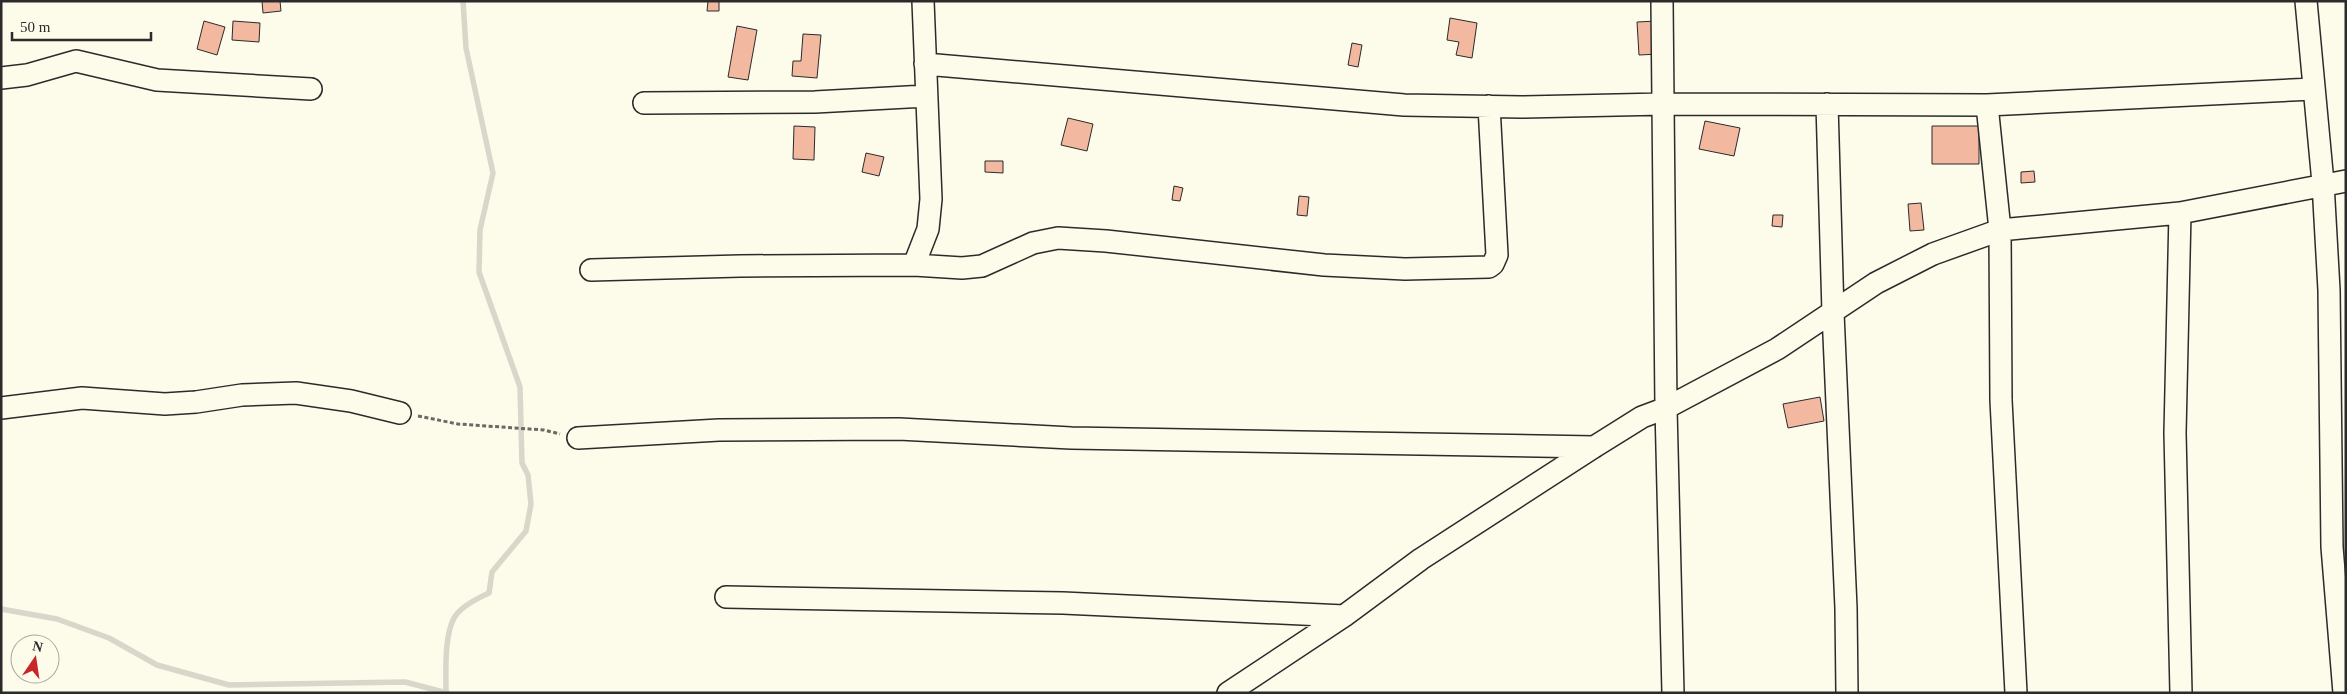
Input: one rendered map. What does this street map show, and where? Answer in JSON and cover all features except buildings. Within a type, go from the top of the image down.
[{"type":"street","points":[[914,265],[923,245],[930,212],[923,1]]},
{"type":"street","points":[[1662,1],[1666,408],[1673,693]]},
{"type":"street","points":[[2306,1],[2329,290],[2332,547],[2344,693]]},
{"type":"street","points":[[1,78],[27,75],[76,61],[157,80],[311,89]]},
{"type":"street","points":[[925,64],[1404,105],[1521,107],[1662,104],[1987,104],[2313,89]]},
{"type":"street","points":[[644,103],[806,102],[926,96]]},
{"type":"street","points":[[1826,104],[1832,313],[1846,608],[1847,693]]},
{"type":"street","points":[[1987,104],[2000,230],[2001,400],[2016,693]]},
{"type":"street","points":[[591,270],[740,266],[914,265],[962,268],[982,266],[1032,243],[1058,238],[1324,265],[1405,269],[1489,267],[1493,264],[1497,255],[1489,106]]},
{"type":"street","points":[[1228,693],[1344,616],[1421,559],[1642,417],[1666,408],[1777,349],[1876,283],[1933,254],[2000,230],[2180,213],[2346,180]]},
{"type":"street","points":[[2180,213],[2175,433],[2181,693]]},
{"type":"street","points":[[1,408],[82,398],[165,404],[276,393],[320,396],[400,413]]},
{"type":"street","points":[[578,438],[668,432],[827,428],[899,429],[1166,441],[1358,441],[1594,447]]},
{"type":"street","points":[[726,597],[1063,603],[1344,616]]},
{"type":"path","points":[[400,413],[458,424],[544,430],[578,438]]},
{"type":"waterway","points":[[446,692],[447,644],[454,618],[465,607],[489,593],[492,572],[526,531],[531,504],[528,475],[522,463],[520,387],[479,272],[480,230],[493,173],[466,48],[463,1]]},
{"type":"waterway","points":[[1,609],[57,619],[109,638],[157,665],[229,685],[405,682],[447,693]]}]
